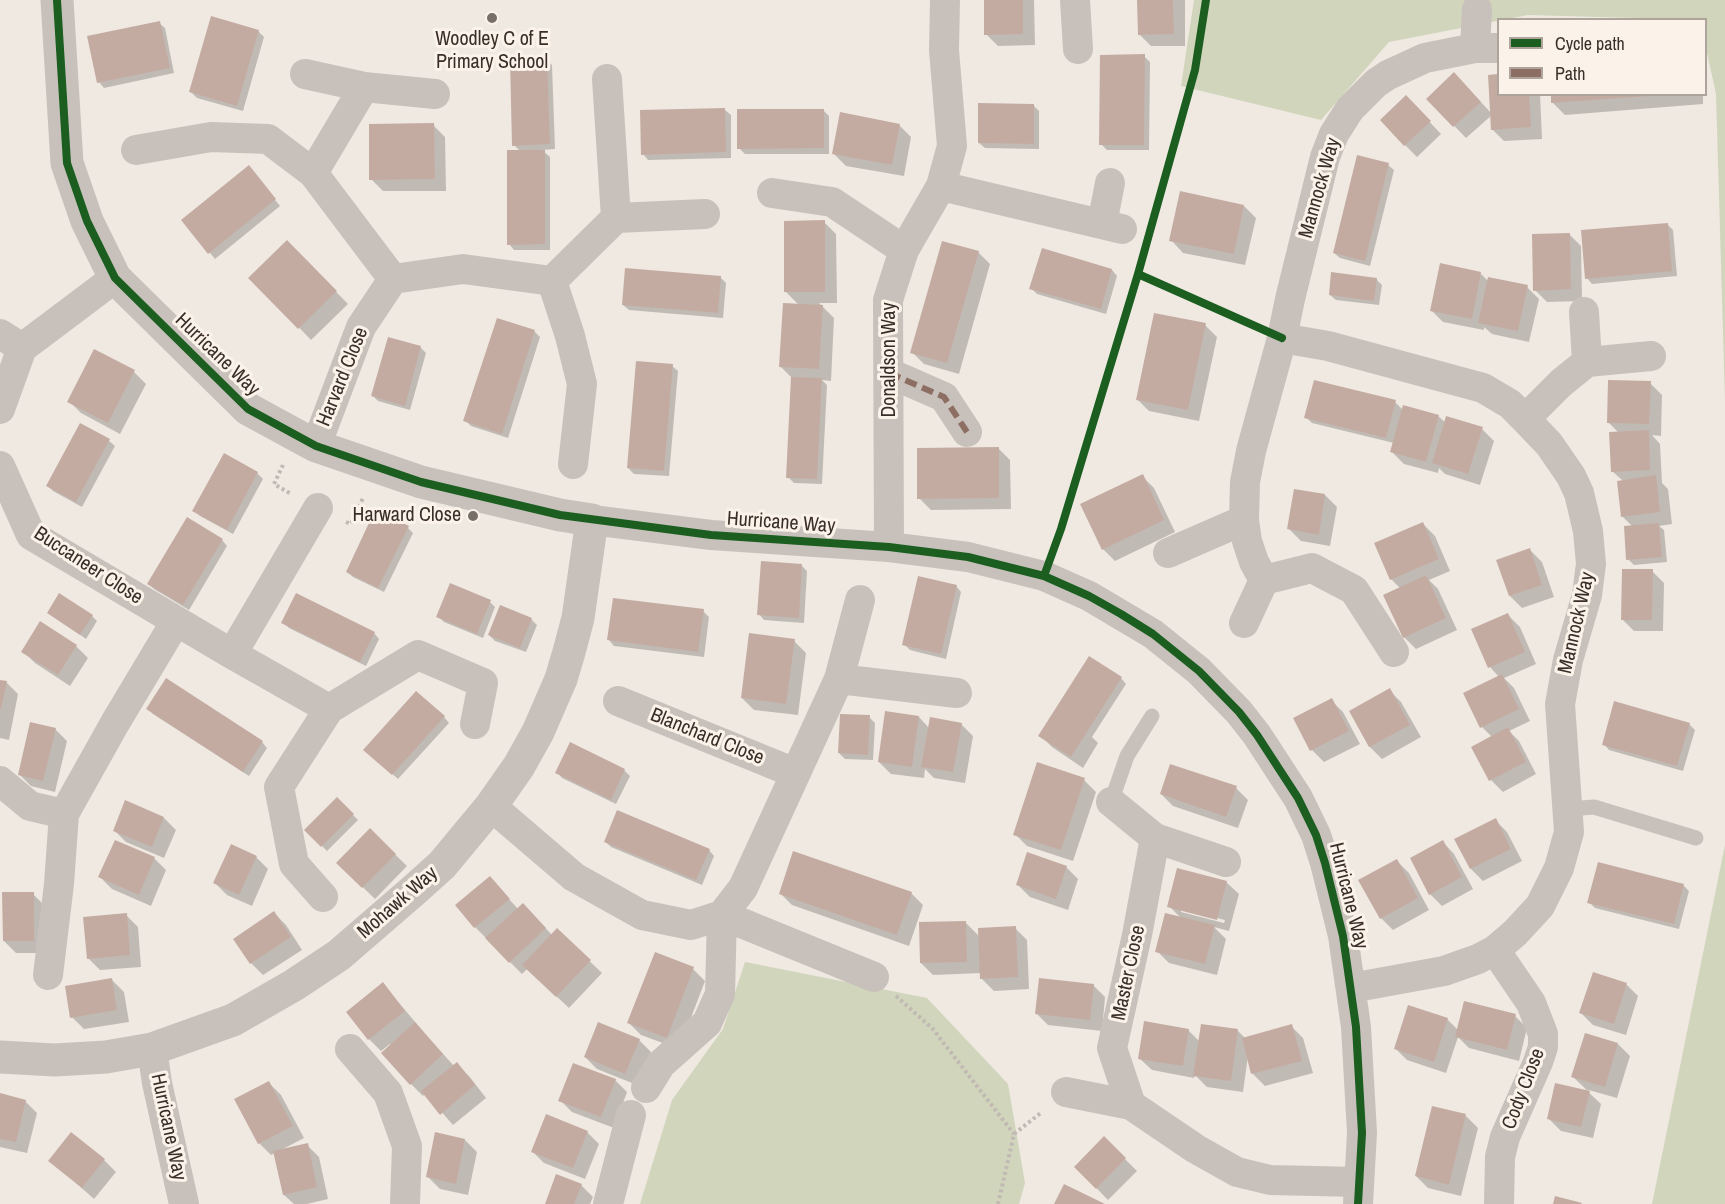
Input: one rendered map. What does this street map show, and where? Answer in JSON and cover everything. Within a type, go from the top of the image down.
[{"type":"street","name":"Hurricane Way","points":[[57,0],[67,163],[87,221],[115,278],[248,409],[316,446],[421,482],[592,520],[711,535],[889,547],[968,557],[1044,576],[1089,596],[1129,619],[1153,634],[1199,671],[1251,727],[1298,798],[1316,835],[1325,863],[1343,936],[1352,988],[1362,1133],[1359,1193]]},
{"type":"street","name":"Donaldson Way","points":[[889,547],[888,300],[904,250],[941,186],[952,146],[944,50],[945,0]]},
{"type":"street","points":[[1075,0],[1078,49]]},
{"type":"street","name":"Mannock Way","points":[[1264,580],[1254,562],[1247,541],[1244,492],[1251,451],[1282,338],[1325,157],[1341,122],[1362,96],[1388,75],[1425,58],[1487,48],[1477,9]]},
{"type":"street","points":[[304,74],[364,87],[435,94]]},
{"type":"street","points":[[607,79],[616,218]]},
{"type":"street","points":[[314,173],[364,87]]},
{"type":"street","points":[[136,150],[211,136],[268,139],[314,173],[393,279],[463,269],[552,281]]},
{"type":"street","points":[[941,186],[1112,227],[1110,183]]},
{"type":"street","points":[[772,193],[832,202],[904,250]]},
{"type":"street","points":[[552,281],[616,218],[705,214]]},
{"type":"street","points":[[0,409],[11,341],[115,278]]},
{"type":"street","name":"Harvard Close","points":[[316,446],[361,327],[393,279]]},
{"type":"street","points":[[552,281],[570,336],[582,384],[573,464]]},
{"type":"street","points":[[1584,312],[1587,362]]},
{"type":"street","name":"Mannock Way","points":[[1282,338],[1328,346],[1468,383],[1483,388],[1510,404],[1549,444],[1571,476],[1579,493],[1591,547],[1589,586],[1568,660],[1560,704],[1569,832],[1551,887],[1540,906],[1528,919],[1495,950],[1478,959],[1444,971],[1352,988]]},
{"type":"street","points":[[1525,419],[1574,371],[1587,362],[1651,356]]},
{"type":"street","points":[[890,373],[944,397],[967,432]]},
{"type":"street","name":"Buccaneer Close","points":[[0,466],[31,535],[329,709]]},
{"type":"street","points":[[232,654],[318,508]]},
{"type":"street","name":"Mohawk Way","points":[[0,1057],[55,1060],[106,1057],[152,1049],[233,1020],[286,990],[339,954],[442,865],[491,806],[519,766],[538,732],[561,679],[578,618],[592,520]]},
{"type":"street","points":[[1168,553],[1244,520]]},
{"type":"street","points":[[1244,623],[1264,580],[1312,568],[1353,590],[1395,652]]},
{"type":"street","points":[[491,806],[574,877],[642,915],[691,925],[722,915],[743,888],[839,679],[860,600]]},
{"type":"street","points":[[48,975],[60,884],[64,814],[176,621]]},
{"type":"street","points":[[323,897],[294,864],[279,787],[329,709],[418,655],[483,683],[475,724]]},
{"type":"street","points":[[839,679],[957,693]]},
{"type":"street","name":"Blanchard Close","points":[[618,701],[795,773]]},
{"type":"street","points":[[0,781],[30,806],[64,814]]},
{"type":"street","points":[[1111,802],[1155,838],[1226,862]]},
{"type":"street","name":"Master Close","points":[[1131,1105],[1112,1048],[1137,935],[1155,838]]},
{"type":"street","points":[[722,915],[874,977]]},
{"type":"street","points":[[646,1088],[661,1064],[707,1023],[720,994],[722,915]]},
{"type":"street","name":"Cody Close","points":[[1495,950],[1531,1003],[1543,1034],[1543,1047],[1538,1062],[1505,1137],[1500,1156],[1499,1204]]},
{"type":"street","name":"Hurricane Way","points":[[152,1049],[157,1083],[184,1204]]},
{"type":"street","points":[[350,1049],[388,1093],[408,1146],[405,1204]]},
{"type":"street","points":[[1066,1092],[1131,1105],[1196,1149],[1237,1172],[1270,1180],[1359,1193]]},
{"type":"street","points":[[608,1204],[631,1115]]},
{"type":"lane","points":[[1111,802],[1127,756],[1152,716]]},
{"type":"lane","points":[[1569,809],[1594,807],[1696,838]]},
{"type":"path","points":[[874,977],[932,1028],[1014,1134]]},
{"type":"path","points":[[998,1204],[1014,1134],[1066,1092]]},
{"type":"green space","points":[[1194,0],[1725,0],[1725,400],[1716,94],[1707,53],[1707,18],[1528,15],[1497,18],[1497,21],[1389,42],[1321,120],[1181,86]]},
{"type":"green space","points":[[1725,845],[1725,1204],[1652,1204]]},
{"type":"green space","points":[[745,962],[927,998],[1008,1084],[1025,1183],[1019,1204],[640,1204],[672,1100],[723,1029]]},
{"type":"building","points":[[984,0],[1023,0],[1023,34],[984,35]]},
{"type":"building","points":[[1137,0],[1173,0],[1174,34],[1138,35]]},
{"type":"building","points":[[211,16],[259,30],[237,106],[189,92]]},
{"type":"building","points":[[160,21],[170,68],[97,83],[87,36]]},
{"type":"building","points":[[1145,54],[1144,145],[1099,145],[1100,55]]},
{"type":"building","points":[[547,57],[550,144],[512,146],[510,59]]},
{"type":"building","points":[[1454,72],[1481,102],[1453,127],[1426,99]]},
{"type":"building","points":[[1497,74],[1497,96],[1529,96],[1531,127],[1491,130],[1488,75]]},
{"type":"building","points":[[1406,95],[1431,121],[1404,146],[1380,120]]},
{"type":"building","points":[[1551,96],[1649,96],[1551,103]]},
{"type":"building","points":[[978,103],[1034,104],[1034,144],[978,143]]},
{"type":"building","points":[[725,108],[726,152],[641,155],[640,110]]},
{"type":"building","points":[[737,109],[824,109],[824,148],[737,149]]},
{"type":"building","points":[[840,112],[900,124],[892,165],[832,154]]},
{"type":"building","points":[[434,123],[435,179],[369,180],[369,124]]},
{"type":"building","points":[[507,150],[545,150],[545,244],[507,245]]},
{"type":"building","points":[[1357,155],[1389,163],[1365,261],[1333,253]]},
{"type":"building","points":[[249,165],[276,199],[208,254],[181,220]]},
{"type":"building","points":[[1180,191],[1244,205],[1234,254],[1169,241]]},
{"type":"building","points":[[825,220],[825,292],[784,292],[784,221]]},
{"type":"building","points":[[1668,223],[1672,271],[1585,279],[1581,230]]},
{"type":"building","points":[[1570,233],[1571,289],[1533,291],[1532,234]]},
{"type":"building","points":[[287,240],[337,291],[298,329],[248,278]]},
{"type":"building","points":[[942,241],[979,251],[947,363],[910,353]]},
{"type":"building","points":[[1042,248],[1112,269],[1101,309],[1029,289]]},
{"type":"building","points":[[1440,263],[1481,272],[1472,319],[1430,311]]},
{"type":"building","points":[[625,268],[721,276],[718,313],[622,305]]},
{"type":"building","points":[[1331,272],[1377,278],[1374,301],[1329,295]]},
{"type":"building","points":[[1488,277],[1528,285],[1518,331],[1478,323]]},
{"type":"building","points":[[783,303],[823,305],[819,369],[779,367]]},
{"type":"building","points":[[1154,313],[1206,323],[1188,410],[1136,400]]},
{"type":"building","points":[[497,318],[535,330],[502,434],[463,421]]},
{"type":"building","points":[[388,337],[421,346],[405,406],[371,396]]},
{"type":"building","points":[[94,349],[135,370],[108,423],[67,402]]},
{"type":"building","points":[[636,361],[673,364],[664,471],[627,468]]},
{"type":"building","points":[[791,377],[822,378],[817,479],[786,478]]},
{"type":"building","points":[[1314,380],[1396,400],[1386,438],[1304,418]]},
{"type":"building","points":[[1608,380],[1651,381],[1649,424],[1607,423]]},
{"type":"building","points":[[1403,405],[1439,415],[1426,462],[1390,452]]},
{"type":"building","points":[[1446,416],[1483,427],[1468,474],[1432,463]]},
{"type":"building","points":[[80,423],[110,439],[76,502],[46,486]]},
{"type":"building","points":[[1649,430],[1650,470],[1611,472],[1609,432]]},
{"type":"building","points":[[999,447],[999,498],[917,499],[917,448]]},
{"type":"building","points":[[224,453],[258,472],[227,530],[192,511]]},
{"type":"building","points":[[1143,474],[1164,520],[1102,550],[1080,504]]},
{"type":"building","points":[[1656,475],[1660,512],[1621,517],[1617,481]]},
{"type":"building","points":[[1294,489],[1325,494],[1319,535],[1287,529]]},
{"type":"building","points":[[375,510],[409,526],[378,588],[346,572]]},
{"type":"building","points":[[187,517],[223,539],[183,605],[147,584]]},
{"type":"building","points":[[1423,522],[1439,559],[1390,580],[1374,543]]},
{"type":"building","points":[[1659,523],[1662,557],[1626,560],[1624,526]]},
{"type":"building","points":[[1530,548],[1542,585],[1509,596],[1496,560]]},
{"type":"building","points":[[761,561],[802,564],[799,618],[757,615]]},
{"type":"building","points":[[1622,569],[1653,569],[1652,620],[1621,620]]},
{"type":"building","points":[[1426,575],[1446,618],[1403,638],[1383,595]]},
{"type":"building","points":[[918,576],[957,585],[941,654],[902,645]]},
{"type":"building","points":[[450,583],[491,600],[477,634],[436,617]]},
{"type":"building","points":[[59,593],[93,615],[80,635],[47,613]]},
{"type":"building","points":[[296,593],[375,632],[360,662],[281,623]]},
{"type":"building","points":[[613,598],[704,609],[698,652],[607,640]]},
{"type":"building","points":[[500,605],[532,618],[520,648],[488,635]]},
{"type":"building","points":[[1508,613],[1525,652],[1488,668],[1471,629]]},
{"type":"building","points":[[40,621],[77,645],[58,675],[21,652]]},
{"type":"building","points":[[749,633],[795,639],[786,704],[741,698]]},
{"type":"building","points":[[1089,656],[1122,677],[1071,757],[1038,736]]},
{"type":"building","points":[[1502,674],[1519,709],[1480,728],[1463,693]]},
{"type":"building","points":[[166,678],[263,741],[243,772],[146,709]]},
{"type":"building","points":[[0,680],[7,681],[1,709],[0,709]]},
{"type":"building","points":[[1390,688],[1410,725],[1369,747],[1349,711]]},
{"type":"building","points":[[416,691],[445,716],[392,775],[363,750]]},
{"type":"building","points":[[1332,698],[1349,731],[1310,751],[1293,718]]},
{"type":"building","points":[[1614,701],[1690,723],[1677,766],[1602,745]]},
{"type":"building","points":[[885,711],[919,716],[912,767],[878,762]]},
{"type":"building","points":[[840,714],[870,715],[868,755],[838,753]]},
{"type":"building","points":[[930,717],[962,723],[953,772],[921,767]]},
{"type":"building","points":[[30,722],[56,728],[43,781],[18,775]]},
{"type":"building","points":[[1508,727],[1526,762],[1489,781],[1471,747]]},
{"type":"building","points":[[570,742],[625,769],[611,800],[555,773]]},
{"type":"building","points":[[1037,762],[1085,778],[1061,850],[1013,835]]},
{"type":"building","points":[[1170,764],[1237,786],[1226,817],[1160,794]]},
{"type":"building","points":[[337,797],[354,814],[321,847],[304,830]]},
{"type":"building","points":[[125,800],[164,817],[152,847],[113,831]]},
{"type":"building","points":[[617,810],[710,849],[696,880],[604,842]]},
{"type":"building","points":[[1496,818],[1511,849],[1470,869],[1454,839]]},
{"type":"building","points":[[370,828],[396,854],[362,888],[336,863]]},
{"type":"building","points":[[115,840],[155,857],[139,895],[98,877]]},
{"type":"building","points":[[1443,840],[1462,877],[1429,895],[1410,858]]},
{"type":"building","points":[[231,844],[257,856],[239,895],[213,883]]},
{"type":"building","points":[[793,851],[912,892],[897,935],[779,894]]},
{"type":"building","points":[[1027,852],[1067,866],[1056,899],[1016,885]]},
{"type":"building","points":[[1397,859],[1418,898],[1380,919],[1358,880]]},
{"type":"building","points":[[1598,862],[1684,884],[1674,924],[1587,903]]},
{"type":"building","points":[[1177,868],[1227,881],[1217,920],[1167,907]]},
{"type":"building","points":[[490,876],[510,899],[474,928],[455,905]]},
{"type":"building","points":[[2,892],[34,892],[34,941],[3,941]]},
{"type":"building","points":[[523,903],[546,928],[509,963],[485,938]]},
{"type":"building","points":[[274,911],[291,937],[250,964],[233,939]]},
{"type":"building","points":[[127,913],[130,955],[87,959],[83,917]]},
{"type":"building","points":[[1165,913],[1215,925],[1205,964],[1155,952]]},
{"type":"building","points":[[966,921],[967,962],[920,963],[919,922]]},
{"type":"building","points":[[1016,926],[1018,977],[980,979],[978,928]]},
{"type":"building","points":[[557,928],[591,960],[556,997],[522,965]]},
{"type":"building","points":[[655,952],[694,967],[667,1038],[627,1023]]},
{"type":"building","points":[[1593,972],[1627,983],[1614,1024],[1579,1013]]},
{"type":"building","points":[[112,978],[117,1010],[70,1018],[65,986]]},
{"type":"building","points":[[1039,978],[1094,984],[1090,1020],[1035,1014]]},
{"type":"building","points":[[383,982],[405,1011],[368,1040],[346,1012]]},
{"type":"building","points":[[1464,1001],[1516,1014],[1507,1050],[1455,1037]]},
{"type":"building","points":[[1408,1005],[1448,1018],[1434,1062],[1394,1049]]},
{"type":"building","points":[[1144,1021],[1189,1029],[1183,1066],[1138,1059]]},
{"type":"building","points":[[415,1022],[443,1054],[410,1085],[381,1053]]},
{"type":"building","points":[[598,1022],[640,1039],[625,1074],[584,1057]]},
{"type":"building","points":[[1201,1024],[1238,1029],[1231,1081],[1193,1076]]},
{"type":"building","points":[[1292,1024],[1302,1061],[1251,1074],[1242,1038]]},
{"type":"building","points":[[1585,1033],[1618,1043],[1605,1087],[1571,1077]]},
{"type":"building","points":[[457,1062],[475,1085],[440,1115],[421,1091]]},
{"type":"building","points":[[573,1063],[616,1079],[601,1117],[558,1101]]},
{"type":"building","points":[[269,1081],[293,1126],[258,1144],[234,1099]]},
{"type":"building","points":[[1555,1083],[1590,1091],[1581,1127],[1547,1119]]},
{"type":"building","points":[[0,1093],[26,1100],[16,1142],[0,1139]]},
{"type":"building","points":[[1432,1106],[1466,1114],[1449,1185],[1415,1176]]},
{"type":"building","points":[[546,1114],[588,1131],[573,1168],[531,1152]]},
{"type":"building","points":[[71,1132],[105,1159],[82,1188],[48,1161]]},
{"type":"building","points":[[435,1132],[465,1139],[456,1184],[426,1177]]},
{"type":"building","points":[[1104,1136],[1126,1158],[1096,1189],[1074,1167]]},
{"type":"building","points":[[308,1143],[317,1187],[283,1195],[273,1151]]},
{"type":"building","points":[[556,1174],[582,1184],[574,1204],[545,1204]]},
{"type":"building","points":[[1064,1184],[1105,1204],[1054,1204]]},
{"type":"building","points":[[1555,1196],[1582,1203],[1553,1204]]},
{"type":"marked path","points":[[889,373],[944,397],[967,432]]},
{"type":"cycle path","points":[[57,0],[67,163],[87,221],[115,278],[248,409],[316,446],[421,482],[560,515],[711,535],[889,547],[968,557],[1044,576],[1089,596],[1121,614],[1153,634],[1199,671],[1239,712],[1257,735],[1298,798],[1316,835],[1325,863],[1343,936],[1356,1027],[1362,1133],[1358,1204]]},
{"type":"cycle path","points":[[1044,576],[1061,529],[1138,274],[1195,70],[1206,0]]},
{"type":"cycle path","points":[[1138,274],[1282,338]]},
{"type":"place","name":"Woodley C of E Primary School","points":[[492,18]]},
{"type":"place","name":"Harward Close","points":[[473,516]]}]
